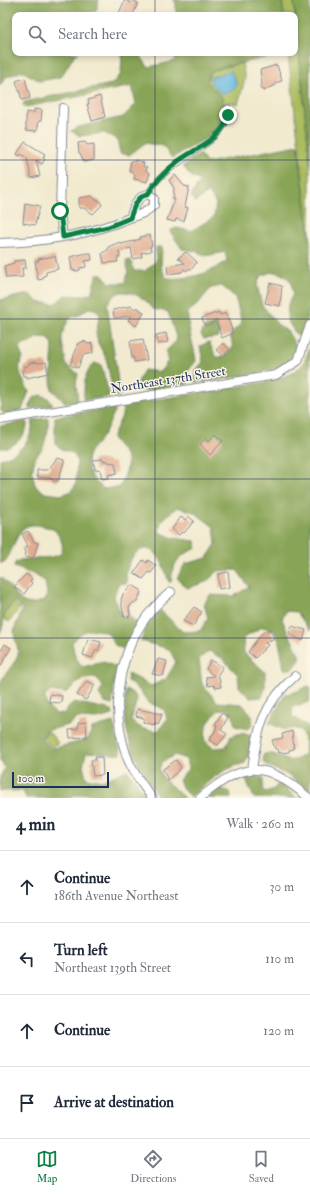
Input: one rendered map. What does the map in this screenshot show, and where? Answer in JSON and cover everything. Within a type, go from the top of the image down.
[{"type":"street","points":[[63,108],[60,211],[63,237]]},
{"type":"street","points":[[0,243],[63,237],[108,227],[146,213],[154,206],[154,198],[148,194],[142,196],[136,201],[130,218]]},
{"type":"street","name":"Northeast 137th Street","points":[[0,420],[276,375],[298,361],[310,325]]},
{"type":"street","points":[[152,798],[139,780],[126,755],[119,730],[118,699],[121,675],[127,652],[137,630],[150,611],[171,592]]},
{"type":"street","points":[[252,769],[258,731],[264,716],[272,700],[294,676]]},
{"type":"street","points":[[200,798],[222,780],[236,772],[252,769],[273,773],[293,785],[309,798]]},
{"type":"lane","points":[[148,194],[159,179],[178,162],[208,143],[217,134],[225,124],[228,107]]},
{"type":"green space","points":[[15,0],[99,0],[96,11],[92,12],[12,12],[12,56],[74,56],[61,77],[40,81],[22,71],[6,77],[0,85],[0,3]]},
{"type":"green space","points":[[173,0],[282,0],[284,12],[176,12],[176,2]]},
{"type":"green space","points":[[282,0],[294,0],[295,12],[284,12]]},
{"type":"green space","points":[[294,0],[310,0],[310,163],[298,41],[298,12],[295,12]]},
{"type":"green space","points":[[298,45],[310,163],[310,239],[288,56],[298,56]]},
{"type":"green space","points":[[122,56],[141,56],[148,67],[175,61],[175,56],[273,56],[222,67],[210,72],[207,82],[221,96],[224,105],[221,121],[210,136],[172,158],[163,146],[145,143],[129,155],[120,153],[117,139],[104,133],[80,136],[71,131],[78,127],[123,117],[136,104],[132,86],[26,107],[23,105],[24,102],[112,84],[121,74]]},
{"type":"green space","points":[[242,63],[245,79],[238,104],[229,102],[224,105],[221,96],[207,82],[210,71]]},
{"type":"green space","points":[[298,145],[310,239],[310,308],[301,337],[296,334],[287,320],[288,304],[293,294],[291,281],[280,273],[273,272],[260,277],[257,285],[262,305],[277,324],[288,332],[298,350],[293,359],[284,365],[260,373],[195,383],[195,371],[203,362],[200,346],[209,342],[216,357],[224,357],[233,347],[230,334],[242,323],[235,297],[222,286],[211,288],[197,305],[188,312],[196,361],[188,371],[188,384],[144,391],[138,382],[144,370],[160,372],[168,361],[166,351],[177,340],[168,312],[153,309],[142,298],[128,292],[123,292],[118,293],[107,304],[120,395],[114,396],[106,358],[98,343],[96,332],[100,314],[95,309],[88,308],[79,315],[70,318],[62,336],[66,365],[78,374],[76,383],[78,401],[66,403],[52,390],[51,379],[53,344],[47,338],[36,338],[30,343],[24,343],[19,349],[23,358],[20,370],[24,383],[29,391],[22,410],[5,414],[1,411],[0,300],[30,294],[38,302],[55,304],[65,295],[81,296],[91,294],[97,274],[102,274],[110,283],[125,283],[128,271],[126,261],[131,260],[134,271],[145,271],[156,261],[156,247],[162,247],[161,267],[166,278],[190,277],[213,269],[227,261],[225,252],[205,256],[196,251],[182,249],[170,231],[176,228],[191,231],[214,217],[216,204],[209,192],[195,202],[191,196],[200,181],[191,176],[183,166],[200,154],[206,163]]},
{"type":"green space","points":[[216,323],[220,333],[218,337],[204,339],[201,335],[204,328]]},
{"type":"green space","points":[[310,347],[310,631],[297,612],[286,611],[282,619],[301,659],[292,669],[284,669],[279,641],[274,630],[262,627],[243,638],[244,653],[265,672],[265,688],[262,697],[250,698],[239,687],[238,675],[222,658],[209,651],[199,659],[202,684],[217,702],[242,704],[252,715],[253,724],[248,729],[235,726],[233,716],[227,709],[217,711],[206,726],[205,741],[213,748],[226,747],[231,736],[242,733],[251,736],[251,749],[245,763],[222,772],[191,797],[183,789],[179,780],[188,769],[186,759],[175,755],[162,762],[159,769],[164,779],[184,798],[159,798],[136,759],[131,747],[126,721],[126,689],[134,694],[137,699],[131,721],[143,729],[158,731],[167,719],[164,709],[149,703],[138,689],[127,681],[128,673],[151,686],[166,679],[176,662],[169,649],[141,641],[147,626],[160,610],[183,632],[200,631],[208,618],[204,604],[210,595],[234,596],[249,587],[237,570],[218,571],[206,582],[187,588],[177,578],[185,564],[207,558],[216,544],[214,527],[194,512],[177,507],[161,521],[159,532],[173,538],[195,541],[197,548],[185,554],[178,560],[173,569],[171,582],[169,582],[159,557],[153,551],[147,549],[141,550],[132,558],[127,571],[127,583],[118,584],[114,597],[123,618],[130,617],[137,623],[123,649],[115,645],[108,633],[97,630],[88,630],[83,632],[72,643],[75,656],[82,667],[104,662],[116,667],[112,705],[105,703],[99,694],[103,687],[96,677],[81,680],[65,693],[51,691],[45,697],[47,706],[56,714],[65,713],[68,707],[74,702],[112,710],[113,715],[97,719],[78,718],[68,725],[49,730],[41,738],[51,749],[89,738],[92,728],[113,722],[121,754],[95,752],[86,753],[83,766],[86,778],[102,781],[127,770],[148,798],[100,798],[88,793],[73,796],[72,798],[26,798],[23,791],[0,791],[0,777],[5,768],[0,761],[0,684],[17,658],[18,649],[14,632],[22,608],[15,602],[10,606],[7,610],[0,633],[0,577],[23,602],[36,603],[45,600],[47,594],[45,581],[33,574],[14,567],[15,563],[20,560],[52,557],[61,554],[62,547],[59,536],[55,530],[43,526],[27,526],[18,536],[5,562],[0,563],[0,459],[13,454],[24,446],[30,434],[33,420],[48,418],[48,430],[43,448],[35,458],[32,472],[35,485],[45,493],[61,495],[72,491],[76,483],[77,460],[73,453],[63,450],[55,444],[55,417],[114,407],[115,410],[106,430],[99,442],[89,453],[87,465],[91,476],[104,489],[120,487],[126,472],[127,460],[125,454],[112,438],[122,416],[123,405],[267,382],[291,374],[303,365]]},
{"type":"green space","points":[[94,363],[101,365],[110,397],[84,400],[84,385],[86,376],[90,367]]},
{"type":"green space","points":[[41,395],[48,398],[53,405],[30,409],[32,399]]},
{"type":"green space","points":[[27,421],[27,426],[23,436],[15,444],[5,448],[0,448],[0,426]]},
{"type":"green space","points":[[13,603],[20,608],[9,622],[2,617]]},
{"type":"green space","points":[[310,686],[309,702],[293,707],[292,716],[310,728],[310,791],[286,774],[266,765],[263,761],[264,754],[275,755],[284,759],[293,760],[299,758],[305,753],[306,743],[301,730],[293,728],[285,730],[269,723],[285,694],[293,693]]},
{"type":"green space","points":[[49,732],[58,743],[52,748],[42,737]]},
{"type":"green space","points":[[251,776],[263,778],[263,790],[266,792],[274,789],[279,783],[297,798],[254,798],[245,777]]},
{"type":"green space","points":[[219,788],[230,792],[231,798],[208,798]]},
{"type":"water","points":[[231,71],[237,84],[236,87],[229,92],[221,93],[211,83],[211,77]]},
{"type":"building","points":[[125,0],[131,3],[132,0],[138,3],[134,12],[119,12]]},
{"type":"building","points":[[277,65],[282,81],[275,83],[276,85],[266,89],[265,91],[260,88],[262,84],[260,70]]},
{"type":"building","points":[[25,78],[30,98],[22,100],[16,81]]},
{"type":"building","points":[[100,96],[105,117],[92,121],[87,104],[89,104],[88,100]]},
{"type":"building","points":[[34,109],[42,110],[41,121],[39,121],[37,131],[26,130],[26,112],[34,113]]},
{"type":"building","points":[[25,142],[45,154],[43,158],[45,159],[42,164],[36,160],[40,176],[31,178],[27,158],[21,154],[20,156],[17,154]]},
{"type":"building","points":[[85,142],[87,145],[94,144],[94,160],[84,162],[79,153],[78,143]]},
{"type":"building","points":[[135,160],[144,163],[143,167],[147,167],[146,171],[150,173],[147,182],[134,179],[135,174],[129,171],[131,161],[135,162]]},
{"type":"building","points":[[175,175],[184,186],[189,187],[185,207],[188,208],[184,221],[176,219],[175,222],[167,220],[175,199],[173,199],[174,188],[169,180]]},
{"type":"building","points":[[92,196],[96,200],[99,200],[102,205],[93,214],[84,208],[79,208],[79,198]]},
{"type":"building","points":[[25,203],[40,206],[35,225],[23,223]]},
{"type":"building","points":[[150,235],[152,246],[150,246],[151,251],[141,253],[142,257],[133,259],[131,248],[119,251],[120,257],[117,258],[118,262],[104,263],[102,253],[108,250],[108,247],[120,242],[121,244],[134,241],[140,239],[140,237]]},
{"type":"building","points":[[186,252],[197,262],[191,270],[189,268],[187,271],[184,269],[182,272],[168,274],[167,266],[185,263],[178,258]]},
{"type":"building","points":[[91,253],[92,260],[85,261],[86,267],[80,268],[79,271],[72,270],[70,257]]},
{"type":"building","points":[[55,256],[58,269],[46,272],[43,279],[38,280],[35,261],[39,261],[38,259]]},
{"type":"building","points":[[25,260],[26,268],[22,268],[23,277],[6,278],[4,266],[14,263],[14,261]]},
{"type":"building","points":[[270,283],[282,286],[280,306],[265,303]]},
{"type":"building","points":[[131,306],[135,309],[137,307],[144,313],[136,326],[128,320],[132,316],[114,318],[113,310]]},
{"type":"building","points":[[219,312],[220,315],[226,313],[233,333],[222,338],[216,322],[205,326],[202,318]]},
{"type":"building","points":[[166,333],[168,342],[158,344],[156,335]]},
{"type":"building","points":[[143,339],[147,360],[134,362],[134,358],[132,358],[130,341]]},
{"type":"building","points":[[84,341],[88,344],[92,343],[93,353],[83,355],[78,368],[70,365],[77,348],[77,344]]},
{"type":"building","points":[[223,343],[230,349],[224,356],[217,350]]},
{"type":"building","points":[[46,362],[48,373],[27,378],[27,376],[23,376],[22,371],[24,371],[24,367],[30,363]]},
{"type":"building","points":[[216,434],[223,441],[210,455],[200,444],[206,438],[209,441]]},
{"type":"building","points":[[57,458],[64,460],[58,481],[53,481],[51,478],[37,477],[37,470],[48,470]]},
{"type":"building","points":[[103,459],[103,461],[107,460],[108,462],[115,463],[117,473],[108,475],[109,478],[102,479],[100,469],[95,470],[93,460]]},
{"type":"building","points":[[188,516],[194,521],[184,533],[182,532],[179,535],[172,529],[181,517],[185,520]]},
{"type":"building","points":[[28,531],[34,542],[38,543],[33,559],[25,557],[26,552],[24,548],[28,546],[22,534]]},
{"type":"building","points":[[143,560],[147,563],[148,560],[156,566],[151,573],[149,572],[143,579],[134,573]]},
{"type":"building","points":[[228,572],[230,587],[219,589],[218,574]]},
{"type":"building","points":[[26,574],[32,579],[30,581],[32,583],[24,594],[14,587]]},
{"type":"building","points":[[132,585],[141,590],[140,595],[136,603],[134,602],[129,607],[130,616],[124,617],[121,600],[123,594]]},
{"type":"building","points":[[194,607],[202,612],[193,626],[183,621]]},
{"type":"building","points":[[292,626],[306,630],[303,641],[289,634]]},
{"type":"building","points":[[270,629],[274,638],[265,643],[268,645],[255,658],[248,652],[262,633]]},
{"type":"building","points":[[88,639],[101,642],[98,651],[96,650],[92,658],[83,655]]},
{"type":"building","points":[[5,644],[11,648],[0,667],[0,652]]},
{"type":"building","points":[[158,659],[167,661],[163,676],[152,674]]},
{"type":"building","points":[[211,660],[223,667],[218,674],[221,687],[215,688],[214,685],[208,686],[206,677],[214,676],[206,669]]},
{"type":"building","points":[[87,681],[95,685],[86,700],[77,695]]},
{"type":"building","points":[[50,694],[62,696],[61,703],[49,702]]},
{"type":"building","points":[[137,709],[162,714],[158,724],[154,723],[154,725],[143,722],[144,718],[136,716]]},
{"type":"building","points":[[222,713],[228,717],[221,730],[227,734],[218,745],[209,740],[215,731],[217,725],[215,724]]},
{"type":"building","points":[[86,722],[87,737],[70,738],[69,730],[78,729],[78,723]]},
{"type":"building","points":[[292,731],[294,749],[289,750],[289,752],[279,753],[278,749],[275,749],[272,740],[283,738],[282,734]]},
{"type":"building","points":[[95,757],[102,757],[103,775],[93,776],[91,760],[96,760]]},
{"type":"building","points":[[176,760],[181,768],[168,780],[163,769]]},
{"type":"route","points":[[60,211],[63,237],[87,233],[108,227],[130,218],[136,201],[142,196],[148,194],[159,179],[178,162],[208,143],[225,124],[228,115]]}]
